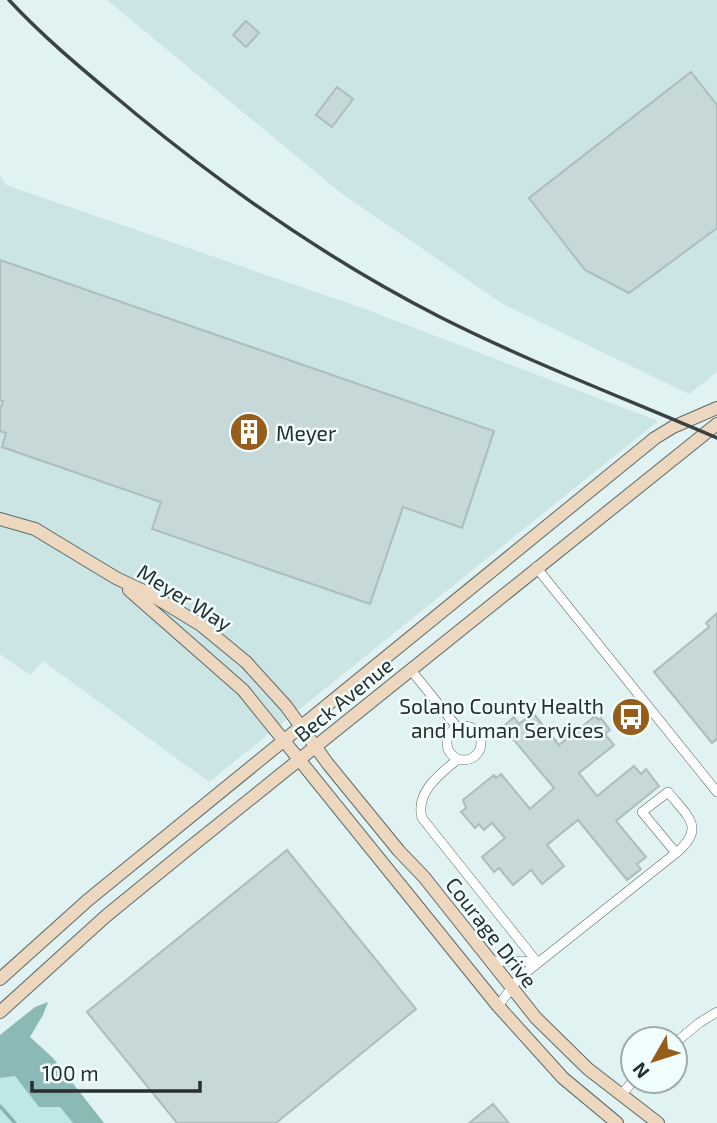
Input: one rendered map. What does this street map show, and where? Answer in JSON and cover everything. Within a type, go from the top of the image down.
[{"type":"street","name":"Beck Avenue","points":[[0,979],[88,900],[655,438],[717,408]]},
{"type":"street","name":"Beck Avenue","points":[[0,1012],[106,916],[536,567],[717,424]]},
{"type":"street","name":"Meyer Way","points":[[0,519],[35,529],[201,625],[264,681],[316,746]]},
{"type":"street","points":[[536,567],[717,792]]},
{"type":"street","name":"Meyer Way","points":[[116,578],[243,690],[284,740]]},
{"type":"street","points":[[410,669],[457,727]]},
{"type":"street","points":[[465,725],[475,729],[481,743],[480,749],[469,760],[458,759],[449,752],[447,740],[452,730],[465,725]]},
{"type":"street","name":"Courage Drive","points":[[284,740],[498,1006],[564,1078],[617,1123]]},
{"type":"street","name":"Courage Drive","points":[[316,746],[536,1018],[588,1069],[619,1093]]},
{"type":"street","points":[[458,759],[427,789],[421,800],[422,818],[537,962]]},
{"type":"street","points":[[498,1006],[511,987],[537,962],[676,853],[688,843],[693,832],[692,822],[668,792],[642,812],[676,853]]},
{"type":"street","points":[[492,961],[537,962]]},
{"type":"street","points":[[689,1032],[717,1012]]},
{"type":"street","name":"Courage Drive","points":[[621,1095],[658,1123]]},
{"type":"shaded area","points":[[107,0],[717,0],[717,372],[689,394],[503,304],[341,193]]},
{"type":"shaded area","points":[[0,175],[6,185],[365,309],[658,421],[209,782],[43,661],[30,675],[0,654]]},
{"type":"shaded area","points":[[48,1002],[30,1037],[53,1058],[104,1123],[73,1123],[60,1107],[39,1107],[15,1076],[0,1078],[0,1035],[35,1007]]},
{"type":"shaded area","points":[[15,1076],[39,1107],[60,1107],[73,1123],[0,1123],[0,1078]]},
{"type":"building","points":[[246,21],[259,33],[246,47],[233,35]]},
{"type":"building","points":[[691,72],[717,105],[717,228],[629,293],[585,270],[529,198]]},
{"type":"building","points":[[337,87],[353,99],[332,127],[316,115]]},
{"type":"building","name":"Meyer","points":[[0,260],[494,431],[462,528],[403,507],[370,604],[152,529],[161,502],[2,447],[6,433],[0,431],[3,401],[0,400]]},
{"type":"building","points":[[717,613],[717,739],[712,743],[654,672],[709,627],[706,623]]},
{"type":"building","points":[[533,713],[559,745],[595,716],[599,720],[601,718],[610,730],[605,734],[614,745],[579,773],[597,796],[634,766],[641,774],[646,769],[659,786],[616,821],[646,857],[637,864],[641,869],[627,880],[578,820],[547,845],[564,866],[542,884],[531,870],[513,885],[499,868],[494,872],[482,857],[505,838],[492,823],[484,830],[479,824],[475,828],[461,812],[466,808],[463,800],[494,775],[496,778],[501,774],[530,809],[554,788],[503,727],[514,717],[519,724]]},
{"type":"building","points":[[287,850],[416,1009],[276,1123],[177,1123],[87,1012]]},
{"type":"building","points":[[493,1104],[509,1123],[469,1123]]},
{"type":"waterway","points":[[0,1106],[15,1123]]},
{"type":"railway","points":[[9,0],[71,59],[172,143],[244,197],[320,248],[440,317],[542,365],[717,438]]},
{"type":"place","name":"Meyer","points":[[249,432]]},
{"type":"place","name":"Solano County Health and Human Services","points":[[631,717]]}]
